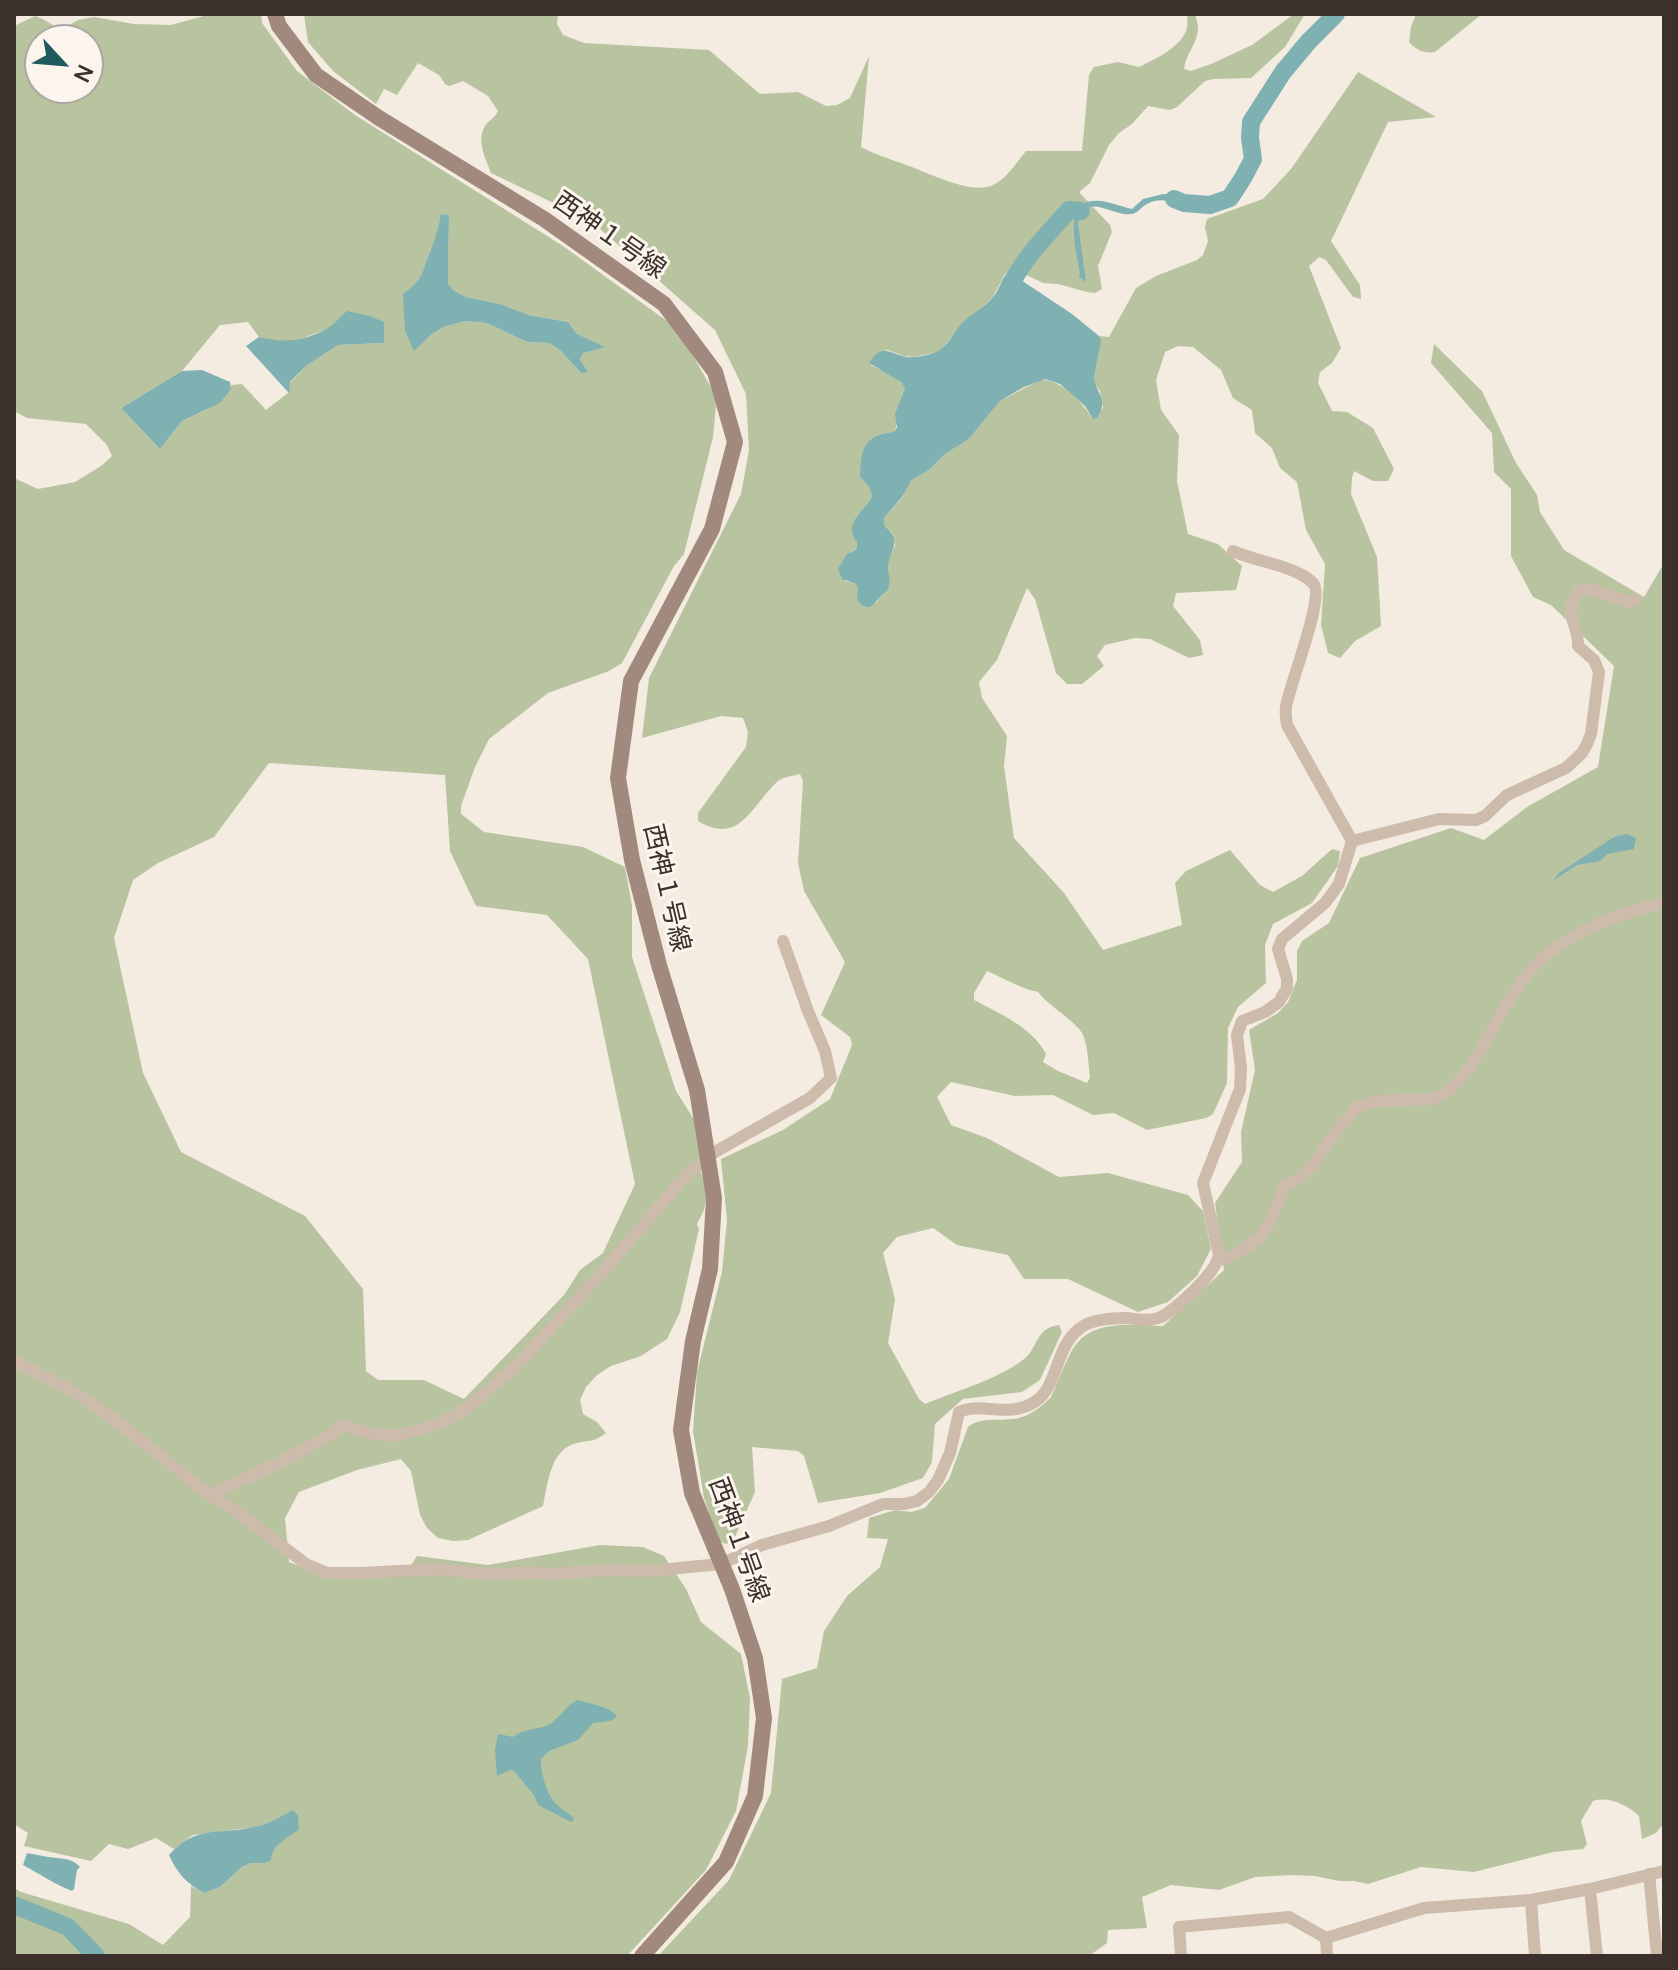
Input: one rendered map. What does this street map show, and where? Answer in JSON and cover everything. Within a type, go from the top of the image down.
[{"type":"street","name":"西神１号線","points":[[275,14],[279,26],[316,75],[379,118],[544,219],[664,304],[715,372],[735,442],[712,529],[631,681],[618,778],[632,860],[659,965],[697,1090],[714,1198],[710,1269],[693,1341],[681,1430],[692,1493],[732,1589],[755,1658],[764,1718],[755,1796],[726,1862],[642,1956]]},
{"type":"street","points":[[1217,1261],[1217,1246],[1203,1183],[1240,1089],[1237,1035],[1242,1021],[1265,1012],[1279,1002],[1287,988],[1278,949],[1282,939],[1325,903],[1339,884],[1352,841],[1287,725],[1286,708],[1312,619],[1317,588],[1306,578],[1280,566],[1233,551]]},
{"type":"street","points":[[1352,841],[1439,819],[1476,820],[1485,816],[1507,795],[1566,768],[1582,753],[1591,734],[1599,672],[1594,660],[1578,646],[1571,619],[1572,602],[1578,591],[1591,589],[1627,602],[1636,599]]},
{"type":"street","points":[[14,1361],[94,1405],[210,1495],[306,1564],[327,1573],[441,1569],[483,1574],[553,1574],[648,1571],[721,1564],[762,1545],[829,1526],[883,1504],[917,1501],[938,1480],[950,1453],[959,1412],[966,1409],[1019,1409],[1036,1401],[1044,1393],[1063,1350],[1073,1335],[1086,1325],[1105,1319],[1161,1317],[1181,1303],[1217,1261],[1254,1243],[1265,1232],[1284,1186],[1315,1164],[1358,1106],[1398,1100],[1429,1100],[1443,1094],[1455,1084],[1485,1046],[1502,1012],[1539,961],[1591,926],[1631,910],[1664,903]]},
{"type":"street","points":[[210,1495],[277,1464],[343,1425],[368,1433],[393,1436],[432,1426],[470,1406],[518,1364],[683,1179],[708,1156],[810,1098],[831,1078],[825,1051],[783,941]]},
{"type":"street","points":[[1181,1956],[1179,1927],[1289,1917],[1326,1938],[1424,1908],[1531,1900],[1664,1871]]},
{"type":"street","points":[[1649,1874],[1657,1956]]},
{"type":"street","points":[[1590,1889],[1597,1956]]},
{"type":"street","points":[[1531,1900],[1535,1956]]},
{"type":"street","points":[[1326,1938],[1327,1956]]},
{"type":"green space","points":[[211,14],[261,14],[262,23],[297,71],[355,115],[563,246],[678,329],[713,391],[716,406],[713,437],[684,554],[674,566],[622,663],[609,671],[548,693],[489,739],[461,806],[461,814],[484,832],[583,847],[625,867],[632,906],[632,957],[676,1091],[700,1129],[701,1172],[707,1195],[697,1224],[699,1229],[680,1312],[667,1339],[641,1356],[611,1366],[586,1387],[580,1400],[583,1414],[597,1422],[606,1433],[595,1440],[568,1446],[561,1452],[552,1468],[543,1506],[468,1540],[438,1538],[427,1528],[420,1515],[411,1471],[401,1459],[357,1470],[299,1492],[285,1518],[289,1562],[318,1573],[404,1576],[417,1556],[488,1565],[600,1545],[643,1547],[664,1556],[686,1589],[701,1622],[741,1654],[750,1698],[748,1746],[736,1811],[706,1870],[627,1956],[14,1956],[14,1888],[129,1924],[163,1945],[190,1917],[191,1886],[204,1893],[220,1887],[242,1867],[265,1863],[275,1847],[272,1821],[256,1827],[193,1835],[174,1849],[156,1838],[128,1849],[109,1844],[91,1861],[24,1846],[28,1833],[14,1824],[14,478],[38,489],[75,482],[112,456],[107,445],[86,424],[27,418],[14,411],[14,26],[35,16],[51,24],[24,24],[24,104],[104,104],[104,24],[71,24],[94,17],[134,24],[171,25]],"holes":[[[442,214],[449,216],[448,284],[453,290],[466,297],[500,304],[529,315],[568,322],[577,334],[603,347],[583,353],[581,373],[549,343],[527,342],[487,323],[465,321],[444,327],[414,350],[405,331],[415,286],[437,237]],[[248,322],[259,337],[281,342],[296,341],[332,327],[384,343],[338,345],[306,366],[290,383],[288,393],[266,410],[242,384],[231,385],[231,389],[210,408],[182,421],[160,449],[121,408],[182,371],[220,325]],[[269,763],[445,775],[450,851],[476,906],[547,915],[588,959],[635,1184],[603,1253],[580,1270],[564,1295],[464,1399],[424,1380],[378,1380],[366,1371],[363,1289],[305,1216],[181,1152],[143,1073],[114,938],[133,880],[158,863],[214,837]]]},
{"type":"green space","points":[[304,14],[558,14],[557,24],[563,35],[584,43],[709,50],[760,94],[798,92],[826,106],[837,105],[850,98],[869,56],[861,147],[946,180],[981,188],[1001,180],[1026,151],[1082,151],[1089,75],[1094,67],[1118,62],[1139,67],[1160,56],[1174,47],[1184,35],[1187,14],[1195,14],[1198,26],[1184,69],[1191,71],[1252,45],[1294,14],[1305,14],[1285,47],[1251,78],[1205,81],[1170,110],[1148,106],[1109,145],[1090,183],[1079,192],[1110,225],[1112,232],[1098,266],[1102,289],[1095,293],[1043,283],[1010,267],[993,297],[963,322],[943,348],[915,357],[888,350],[870,365],[895,377],[905,389],[895,431],[871,439],[863,454],[860,477],[872,496],[856,518],[858,545],[845,581],[856,584],[876,603],[883,594],[888,563],[895,545],[892,533],[884,525],[884,518],[903,497],[910,480],[929,470],[945,454],[969,439],[1000,401],[1040,380],[1063,387],[1093,419],[1103,408],[1094,378],[1099,336],[1109,337],[1136,288],[1203,255],[1208,241],[1207,219],[1263,199],[1291,169],[1358,72],[1436,117],[1388,122],[1331,241],[1360,285],[1361,299],[1353,297],[1326,260],[1319,257],[1309,266],[1341,348],[1332,363],[1320,372],[1318,383],[1332,411],[1347,412],[1373,428],[1394,469],[1388,481],[1373,481],[1354,471],[1352,478],[1351,494],[1377,557],[1381,626],[1355,641],[1340,658],[1328,653],[1321,625],[1325,564],[1306,530],[1297,482],[1280,468],[1272,448],[1255,433],[1252,410],[1233,398],[1221,370],[1193,347],[1178,346],[1165,352],[1156,380],[1161,410],[1179,435],[1177,481],[1188,534],[1218,544],[1242,566],[1236,590],[1176,593],[1173,606],[1200,640],[1203,655],[1189,658],[1150,639],[1135,638],[1105,645],[1097,656],[1104,666],[1082,684],[1067,684],[1056,673],[1035,599],[1027,588],[997,660],[979,682],[982,698],[1007,736],[1004,766],[1014,838],[1064,893],[1103,950],[1182,925],[1175,883],[1186,871],[1230,850],[1260,885],[1273,892],[1302,876],[1332,849],[1340,851],[1338,866],[1312,903],[1273,924],[1265,945],[1266,983],[1238,1007],[1228,1028],[1227,1083],[1213,1114],[1147,1130],[1114,1113],[1093,1115],[1053,1095],[1015,1096],[951,1082],[937,1097],[951,1125],[987,1138],[1059,1177],[1108,1173],[1188,1195],[1203,1211],[1211,1249],[1197,1276],[1168,1302],[1138,1312],[1068,1279],[1024,1279],[1008,1255],[957,1245],[933,1228],[897,1237],[883,1253],[895,1299],[888,1343],[919,1399],[925,1404],[1014,1366],[1029,1354],[1041,1334],[1051,1327],[1059,1325],[1062,1332],[1040,1380],[1022,1392],[963,1399],[935,1424],[932,1462],[923,1478],[880,1493],[818,1503],[804,1456],[798,1451],[752,1447],[755,1492],[733,1541],[726,1544],[719,1541],[704,1498],[693,1431],[697,1372],[722,1272],[727,1220],[721,1159],[783,1130],[830,1099],[852,1045],[850,1037],[821,1015],[845,962],[804,891],[798,863],[803,781],[800,774],[779,780],[735,826],[724,829],[712,827],[698,821],[698,813],[746,747],[748,732],[743,718],[721,716],[642,738],[649,678],[741,494],[749,450],[746,394],[715,330],[591,221],[491,173],[481,138],[485,126],[498,111],[488,96],[463,81],[449,86],[439,75],[418,63],[397,95],[384,89],[376,104],[333,71],[308,42]],"holes":[[[987,971],[1038,992],[1078,1028],[1087,1048],[1090,1078],[1087,1083],[1043,1062],[1046,1054],[1032,1036],[1014,1022],[974,1000],[974,993]]]},
{"type":"green space","points":[[1416,14],[1482,14],[1431,52],[1421,51],[1409,42]]},
{"type":"green space","points":[[1434,344],[1482,391],[1516,463],[1537,495],[1540,512],[1564,550],[1644,597],[1664,563],[1664,1823],[1656,1833],[1642,1839],[1639,1816],[1618,1802],[1599,1800],[1593,1801],[1581,1821],[1587,1844],[1583,1849],[1553,1852],[1474,1872],[1421,1867],[1368,1884],[1292,1875],[1255,1877],[1219,1890],[1171,1885],[1142,1897],[1147,1928],[1108,1930],[1107,1943],[1089,1956],[658,1956],[729,1880],[771,1793],[782,1679],[817,1668],[824,1631],[847,1596],[880,1567],[888,1539],[867,1538],[869,1518],[895,1510],[911,1512],[925,1508],[949,1479],[968,1427],[985,1420],[1019,1418],[1040,1407],[1051,1397],[1075,1345],[1087,1334],[1118,1325],[1163,1326],[1224,1270],[1215,1203],[1242,1162],[1241,1132],[1255,1070],[1249,1030],[1278,1013],[1288,1002],[1297,980],[1297,951],[1302,941],[1329,923],[1360,858],[1451,828],[1484,840],[1527,807],[1598,767],[1614,666],[1551,605],[1533,597],[1511,556],[1511,489],[1494,472],[1492,433],[1431,363]]},
{"type":"water","points":[[1163,194],[1196,201],[1195,208],[1159,200],[1131,214],[1093,206],[1087,208],[1078,223],[1086,282],[1079,277],[1074,227],[1080,207],[1088,202],[1101,201],[1132,209],[1143,199]]},
{"type":"water","points":[[441,214],[449,215],[448,284],[453,290],[466,297],[500,304],[529,315],[568,322],[577,334],[605,347],[583,353],[580,360],[588,372],[581,373],[549,343],[527,342],[487,323],[465,321],[444,327],[414,351],[405,331],[403,294],[421,276]]},
{"type":"water","points":[[1009,272],[1099,336],[1101,340],[1094,378],[1102,401],[1100,412],[1093,419],[1085,406],[1060,384],[1045,379],[1000,401],[969,439],[911,480],[903,496],[884,518],[884,525],[894,541],[888,566],[889,585],[873,604],[864,606],[857,600],[856,584],[842,579],[838,569],[847,554],[856,549],[853,524],[872,496],[860,477],[864,448],[876,436],[895,431],[895,414],[905,389],[901,382],[869,363],[882,351],[915,357],[942,348],[963,322],[993,298]]},
{"type":"water","points":[[347,311],[384,322],[384,343],[338,345],[306,366],[290,382],[289,393],[246,346],[259,337],[302,339],[330,327]]},
{"type":"water","points":[[202,370],[230,382],[231,389],[220,403],[182,421],[160,449],[121,408],[182,371]]},
{"type":"water","points":[[1627,834],[1636,838],[1634,849],[1607,854],[1600,861],[1577,865],[1554,880],[1559,873],[1614,837]]},
{"type":"water","points":[[578,1700],[604,1708],[617,1716],[611,1721],[593,1723],[578,1740],[549,1751],[541,1759],[550,1795],[573,1817],[571,1822],[538,1805],[534,1795],[514,1771],[497,1776],[495,1750],[498,1734],[513,1737],[545,1726]]},
{"type":"water","points":[[293,1810],[298,1815],[299,1829],[277,1846],[271,1860],[242,1867],[220,1887],[204,1893],[183,1877],[169,1855],[179,1845],[200,1834],[258,1826]]},
{"type":"water","points":[[27,1853],[66,1859],[77,1864],[80,1867],[74,1889],[65,1888],[23,1865]]},
{"type":"waterway","points":[[1174,199],[1210,205],[1230,198],[1253,159],[1251,122],[1283,72],[1336,14]]},
{"type":"waterway","points":[[1007,297],[1017,274],[1043,240],[1069,210],[1081,211]]},
{"type":"waterway","points":[[14,1905],[68,1927],[96,1956]]}]
